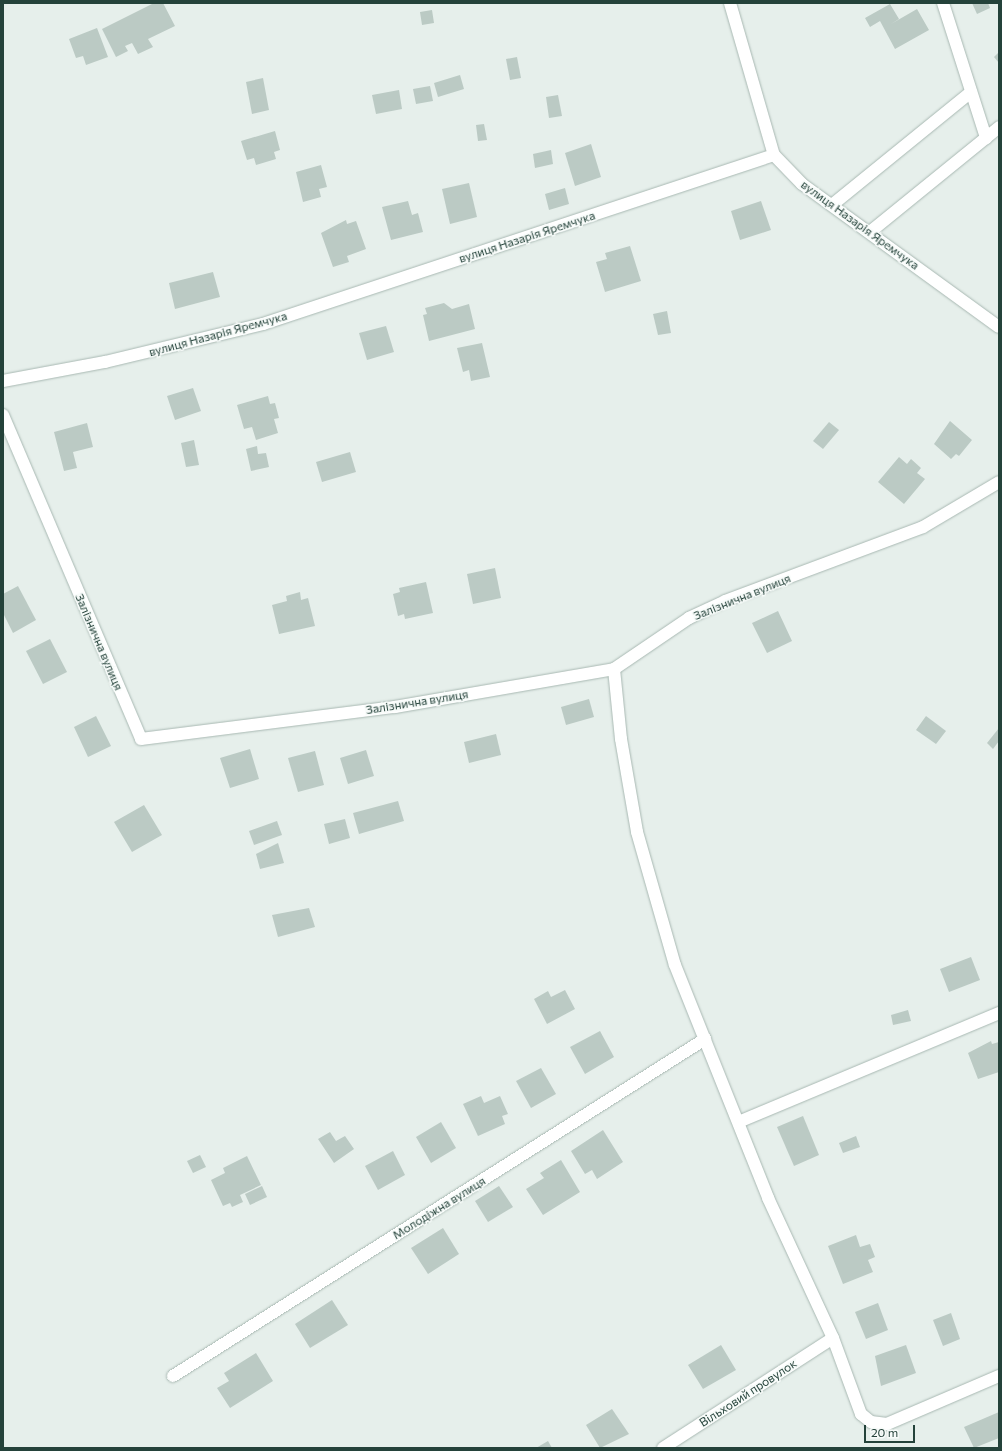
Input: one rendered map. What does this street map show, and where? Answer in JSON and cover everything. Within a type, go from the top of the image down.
[{"type":"street","points":[[730,3],[774,155]]},
{"type":"street","points":[[943,3],[986,138]]},
{"type":"street","points":[[832,205],[972,92]]},
{"type":"street","points":[[870,232],[999,127]]},
{"type":"street","name":"вулиця Назарія Яремчука","points":[[3,381],[113,361],[263,324],[774,155],[802,184],[999,327]]},
{"type":"street","name":"Залізнична вулиця","points":[[3,415],[141,739],[395,707],[614,668],[696,615],[923,528],[999,482]]},
{"type":"street","points":[[614,668],[621,739],[637,832],[671,951],[741,1121],[768,1198],[833,1338],[861,1414],[871,1422],[887,1424],[999,1376]]},
{"type":"street","points":[[741,1121],[999,1014]]},
{"type":"street","name":"Молодіжна вулиця","points":[[173,1376],[706,1039]]},
{"type":"street","name":"Вільховий провулок","points":[[664,1448],[833,1338]]},
{"type":"building","points":[[154,3],[163,3],[175,26],[148,39],[153,47],[138,54],[132,43],[125,46],[128,51],[116,57],[102,29]]},
{"type":"building","points":[[972,3],[988,3],[990,8],[977,14]]},
{"type":"building","points":[[890,4],[899,19],[891,24],[917,9],[929,30],[895,49],[880,21],[870,27],[865,18]]},
{"type":"building","points":[[432,10],[434,23],[422,25],[420,12]]},
{"type":"building","points":[[97,28],[108,57],[86,65],[83,56],[76,58],[69,39]]},
{"type":"building","points":[[999,52],[999,63],[994,57]]},
{"type":"building","points":[[517,57],[521,78],[510,80],[506,59]]},
{"type":"building","points":[[460,75],[464,89],[438,97],[434,83]]},
{"type":"building","points":[[263,78],[269,110],[252,114],[246,82]]},
{"type":"building","points":[[430,86],[433,101],[416,104],[413,89]]},
{"type":"building","points":[[399,90],[402,109],[376,114],[372,95]]},
{"type":"building","points":[[558,95],[562,116],[549,118],[546,97]]},
{"type":"building","points":[[484,124],[487,140],[478,141],[476,125]]},
{"type":"building","points":[[275,131],[280,150],[274,152],[276,159],[256,165],[254,158],[247,160],[241,141]]},
{"type":"building","points":[[591,144],[601,177],[575,186],[565,153]]},
{"type":"building","points":[[551,150],[553,164],[535,168],[533,154]]},
{"type":"building","points":[[321,165],[327,187],[319,189],[321,197],[303,202],[296,172]]},
{"type":"building","points":[[469,183],[477,217],[450,224],[442,189]]},
{"type":"building","points":[[565,188],[569,204],[549,210],[545,194]]},
{"type":"building","points":[[408,201],[412,215],[418,213],[423,232],[391,240],[382,207]]},
{"type":"building","points":[[761,201],[771,230],[740,240],[731,211]]},
{"type":"building","points":[[346,220],[347,224],[356,221],[366,249],[347,256],[349,262],[333,267],[321,233]]},
{"type":"building","points":[[630,246],[641,281],[605,292],[596,262],[607,259],[605,253]]},
{"type":"building","points":[[213,272],[220,297],[175,309],[169,283]]},
{"type":"building","points":[[444,303],[452,309],[469,304],[475,329],[429,341],[423,315],[427,314],[425,308]]},
{"type":"building","points":[[667,311],[671,333],[658,335],[653,314]]},
{"type":"building","points":[[386,326],[394,352],[367,360],[359,333]]},
{"type":"building","points":[[482,343],[490,377],[471,381],[469,370],[463,372],[457,348]]},
{"type":"building","points":[[193,388],[201,411],[175,420],[167,396]]},
{"type":"building","points":[[268,396],[270,404],[275,403],[279,418],[274,419],[278,433],[256,440],[252,427],[244,429],[237,405]]},
{"type":"building","points":[[950,421],[972,440],[959,456],[956,454],[951,459],[934,444]]},
{"type":"building","points":[[829,422],[839,430],[823,449],[813,441]]},
{"type":"building","points":[[87,423],[93,447],[73,452],[77,468],[64,471],[54,432]]},
{"type":"building","points":[[194,440],[199,465],[186,467],[181,443]]},
{"type":"building","points":[[257,446],[258,454],[266,453],[269,467],[251,471],[246,449]]},
{"type":"building","points":[[350,452],[356,472],[322,482],[316,462]]},
{"type":"building","points":[[899,457],[907,464],[911,459],[921,468],[917,473],[925,479],[904,504],[878,482]]},
{"type":"building","points":[[495,568],[501,598],[473,604],[467,574]]},
{"type":"building","points":[[426,582],[433,613],[405,619],[404,614],[398,616],[393,594],[400,592],[399,588]]},
{"type":"building","points":[[18,586],[36,620],[13,633],[3,613],[3,594]]},
{"type":"building","points":[[300,592],[301,600],[308,598],[315,626],[279,634],[272,605],[287,601],[286,596]]},
{"type":"building","points":[[778,611],[792,641],[767,653],[752,623]]},
{"type":"building","points":[[50,639],[67,672],[43,684],[26,651]]},
{"type":"building","points":[[589,699],[594,717],[566,725],[561,707]]},
{"type":"building","points":[[96,716],[111,746],[88,757],[74,727]]},
{"type":"building","points":[[926,716],[946,731],[936,744],[916,730]]},
{"type":"building","points":[[999,728],[999,741],[993,749],[987,743]]},
{"type":"building","points":[[496,734],[501,755],[469,763],[464,742]]},
{"type":"building","points":[[250,749],[259,779],[230,788],[220,758]]},
{"type":"building","points":[[366,750],[374,776],[348,784],[340,758]]},
{"type":"building","points":[[315,751],[324,785],[298,792],[288,758]]},
{"type":"building","points":[[398,801],[404,821],[359,834],[353,813]]},
{"type":"building","points":[[144,805],[162,835],[132,852],[114,822]]},
{"type":"building","points":[[345,819],[350,838],[329,844],[324,824]]},
{"type":"building","points":[[277,821],[282,835],[254,845],[249,831]]},
{"type":"building","points":[[278,843],[284,863],[260,869],[256,854]]},
{"type":"building","points":[[309,908],[315,927],[278,937],[272,915]]},
{"type":"building","points":[[971,957],[980,980],[949,992],[940,969]]},
{"type":"building","points":[[565,990],[575,1009],[547,1024],[534,999],[548,991],[551,997]]},
{"type":"building","points":[[908,1010],[911,1021],[893,1025],[891,1015]]},
{"type":"building","points":[[600,1031],[614,1057],[585,1074],[570,1047]]},
{"type":"building","points":[[991,1041],[992,1044],[999,1042],[999,1072],[978,1079],[968,1053]]},
{"type":"building","points":[[541,1068],[556,1094],[531,1108],[516,1081]]},
{"type":"building","points":[[481,1096],[484,1103],[500,1096],[508,1114],[502,1116],[505,1124],[478,1136],[463,1104]]},
{"type":"building","points":[[803,1116],[819,1155],[794,1166],[777,1127]]},
{"type":"building","points":[[441,1122],[456,1148],[431,1163],[416,1137]]},
{"type":"building","points":[[603,1130],[623,1162],[597,1179],[592,1170],[585,1174],[571,1151]]},
{"type":"building","points":[[330,1132],[336,1141],[345,1136],[354,1149],[334,1163],[318,1139]]},
{"type":"building","points":[[856,1136],[860,1147],[843,1153],[839,1143]]},
{"type":"building","points":[[393,1151],[405,1175],[378,1190],[365,1166]]},
{"type":"building","points":[[200,1155],[206,1167],[193,1173],[187,1161]]},
{"type":"building","points":[[247,1156],[261,1185],[240,1195],[243,1202],[232,1207],[230,1203],[223,1206],[211,1180],[225,1173],[223,1168]]},
{"type":"building","points":[[561,1160],[580,1192],[543,1215],[526,1189],[544,1178],[540,1173]]},
{"type":"building","points":[[262,1186],[267,1197],[250,1205],[245,1194]]},
{"type":"building","points":[[499,1186],[513,1207],[488,1222],[475,1201]]},
{"type":"building","points":[[443,1228],[459,1254],[428,1274],[411,1248]]},
{"type":"building","points":[[856,1235],[860,1247],[870,1244],[875,1257],[868,1260],[873,1272],[843,1284],[828,1246]]},
{"type":"building","points":[[332,1300],[348,1325],[310,1348],[295,1324]]},
{"type":"building","points":[[878,1303],[888,1330],[866,1339],[855,1312]]},
{"type":"building","points":[[951,1313],[960,1339],[943,1346],[933,1320]]},
{"type":"building","points":[[721,1345],[736,1370],[703,1389],[688,1365]]},
{"type":"building","points":[[906,1345],[916,1373],[881,1386],[875,1356]]},
{"type":"building","points":[[256,1353],[273,1381],[230,1408],[217,1388],[229,1381],[224,1373]]},
{"type":"building","points":[[612,1409],[629,1434],[600,1448],[586,1425]]},
{"type":"building","points":[[999,1412],[999,1438],[974,1448],[964,1427]]},
{"type":"building","points":[[548,1441],[552,1448],[536,1448]]}]
